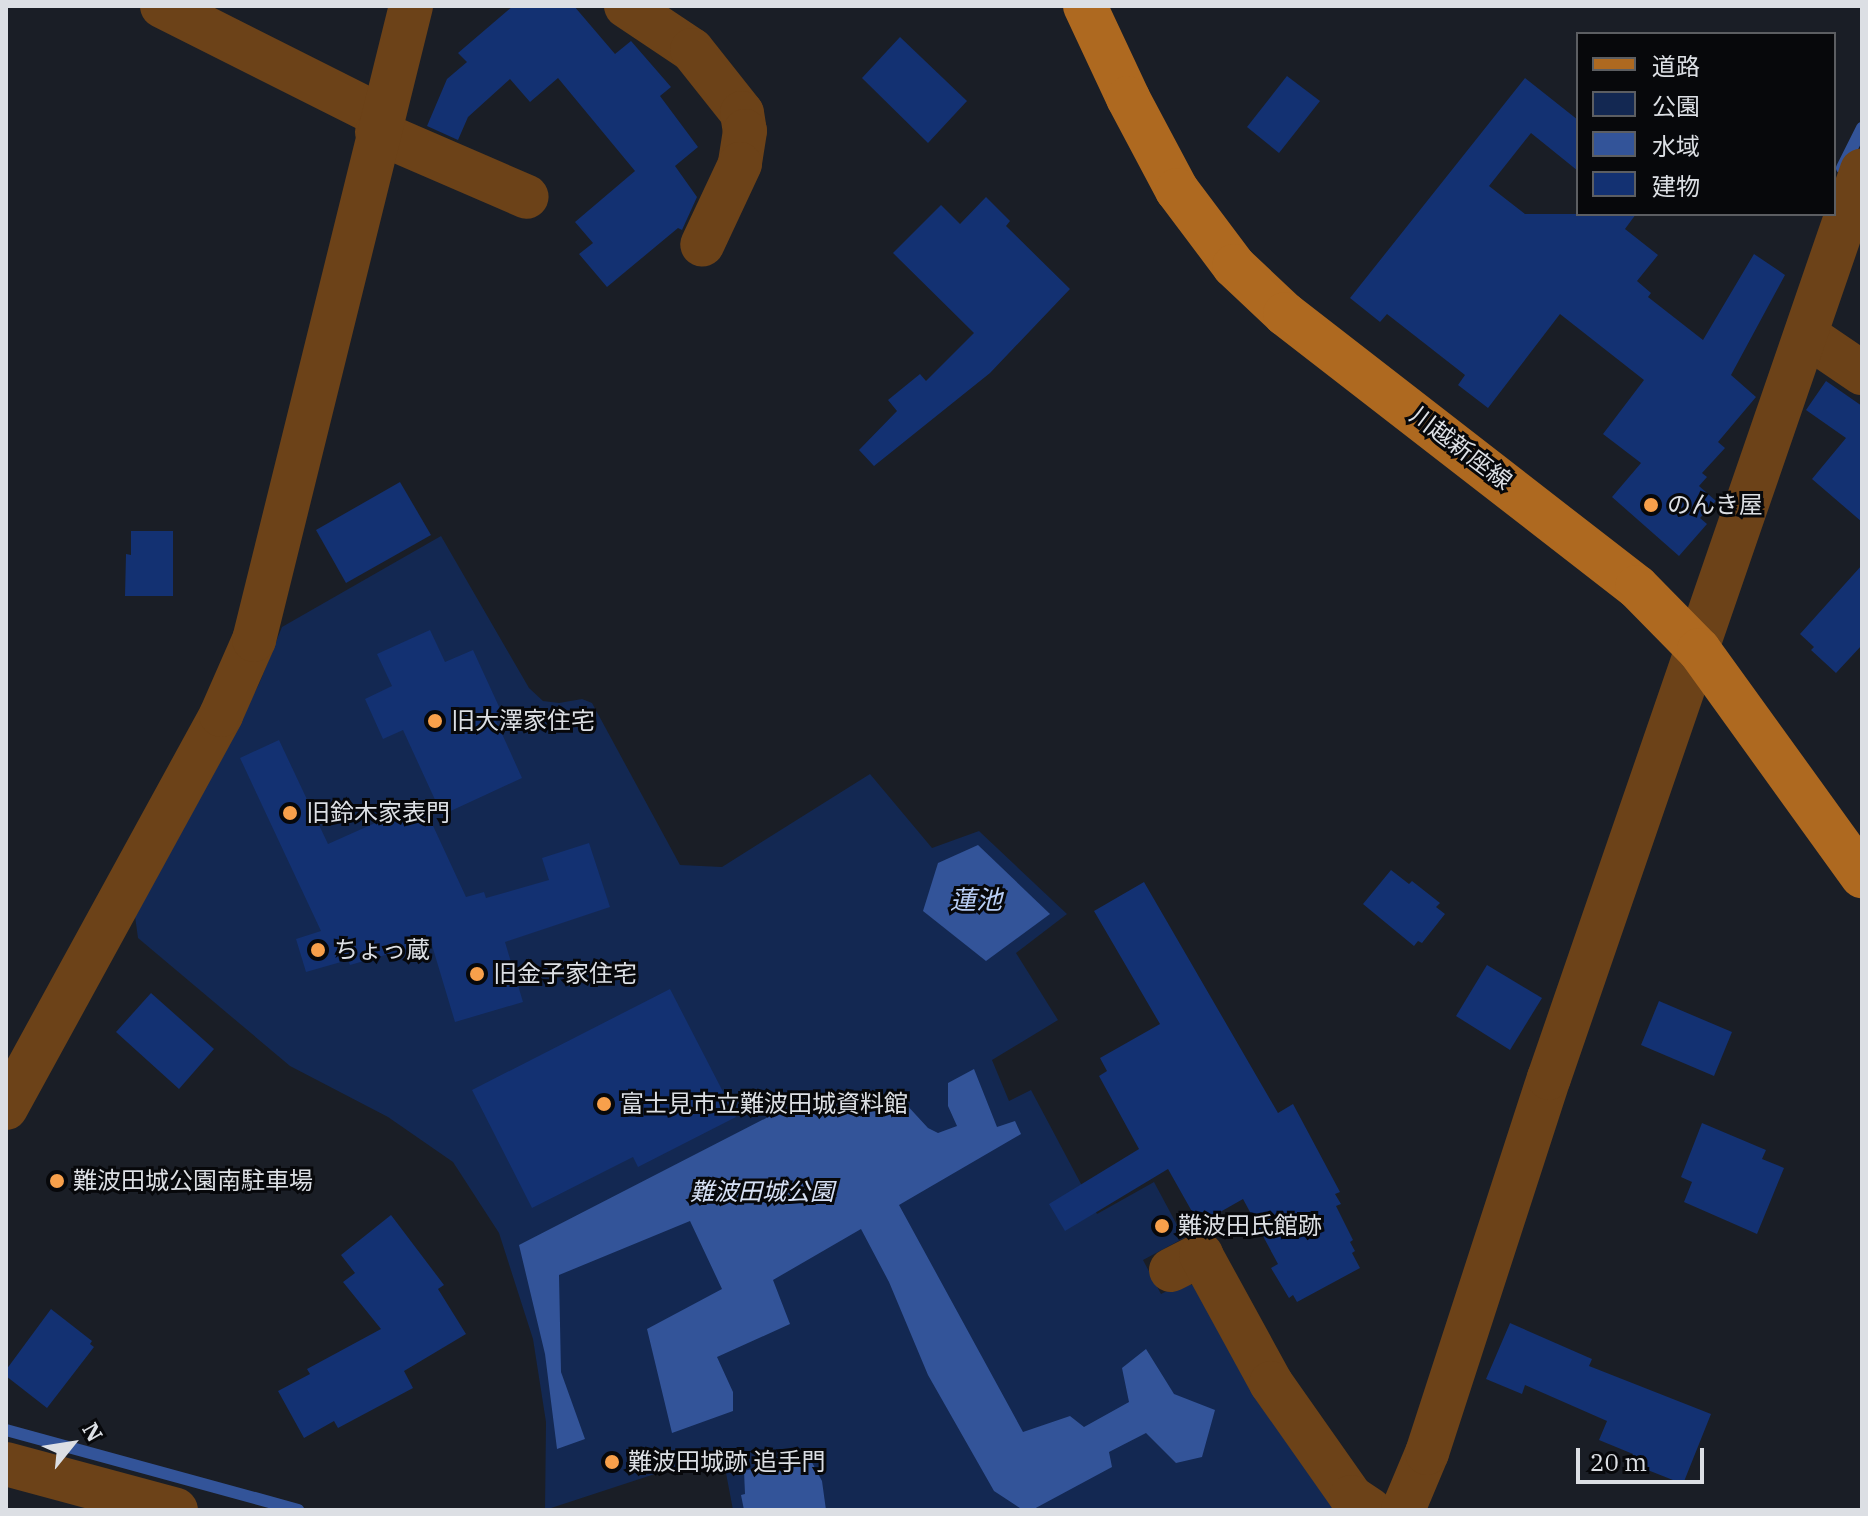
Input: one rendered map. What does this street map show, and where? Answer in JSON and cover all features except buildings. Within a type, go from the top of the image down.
[{"type":"main road","name":"川越新座線","points":[[1085,6],[1128,98],[1177,190],[1234,266],[1285,314],[1637,587],[1699,650],[1859,864]]},
{"type":"street","points":[[162,6],[379,124],[527,197]]},
{"type":"street","points":[[6,1108],[221,715],[254,640],[379,124],[411,6]]},
{"type":"street","points":[[626,6],[692,50],[742,113],[745,131],[740,164],[702,245]]},
{"type":"street","points":[[1403,1510],[1427,1453],[1549,1078],[1862,170]]},
{"type":"street","points":[[1806,335],[1862,373]]},
{"type":"street","points":[[1171,1270],[1201,1255],[1271,1383],[1351,1497],[1370,1510]]},
{"type":"street","points":[[6,1464],[176,1510]]},
{"type":"green space","name":"難波田城公園","points":[[441,536],[529,688],[543,701],[559,703],[582,699],[592,703],[680,865],[722,867],[870,774],[932,848],[979,831],[1067,914],[1016,953],[1058,1020],[992,1060],[1009,1101],[1031,1090],[1097,1214],[1154,1182],[1184,1238],[1143,1260],[1161,1294],[1183,1283],[1203,1287],[1345,1510],[733,1510],[722,1452],[545,1510],[546,1422],[533,1339],[499,1233],[453,1162],[388,1117],[290,1066],[138,938],[135,916],[259,684],[282,627]]},
{"type":"water","name":"蓮池","points":[[978,845],[1050,914],[986,961],[923,911],[938,863]]},
{"type":"water","points":[[974,1069],[997,1127],[1015,1121],[1021,1134],[899,1205],[1023,1432],[1070,1416],[1084,1427],[1129,1402],[1122,1368],[1146,1349],[1174,1394],[1215,1410],[1202,1457],[1176,1463],[1146,1433],[1109,1452],[1112,1467],[1032,1510],[1023,1510],[994,1491],[928,1375],[889,1282],[861,1229],[773,1280],[790,1324],[717,1357],[733,1392],[733,1411],[672,1433],[647,1329],[722,1289],[690,1221],[559,1275],[561,1372],[585,1439],[557,1449],[545,1354],[519,1245],[772,1115],[904,1102],[928,1128],[938,1133],[957,1126],[948,1106],[948,1083]]},
{"type":"water","points":[[807,1453],[822,1481],[826,1510],[744,1510],[741,1495],[745,1494],[744,1471],[778,1462],[776,1457]]},
{"type":"waterway","points":[[1842,168],[1862,128]]},
{"type":"waterway","points":[[6,1430],[298,1510]]},
{"type":"place","name":"のんき屋","points":[[1651,505]]},
{"type":"place","name":"旧大澤家住宅","points":[[435,721]]},
{"type":"place","name":"旧鈴木家表門","points":[[290,813]]},
{"type":"place","name":"ちょっ蔵","points":[[318,950]]},
{"type":"place","name":"旧金子家住宅","points":[[477,974]]},
{"type":"place","name":"富士見市立難波田城資料館","points":[[604,1104]]},
{"type":"place","name":"難波田城公園南駐車場","points":[[57,1181]]},
{"type":"place","name":"難波田氏館跡","points":[[1162,1226]]},
{"type":"place","name":"難波田城跡 追手門","points":[[612,1462]]}]
